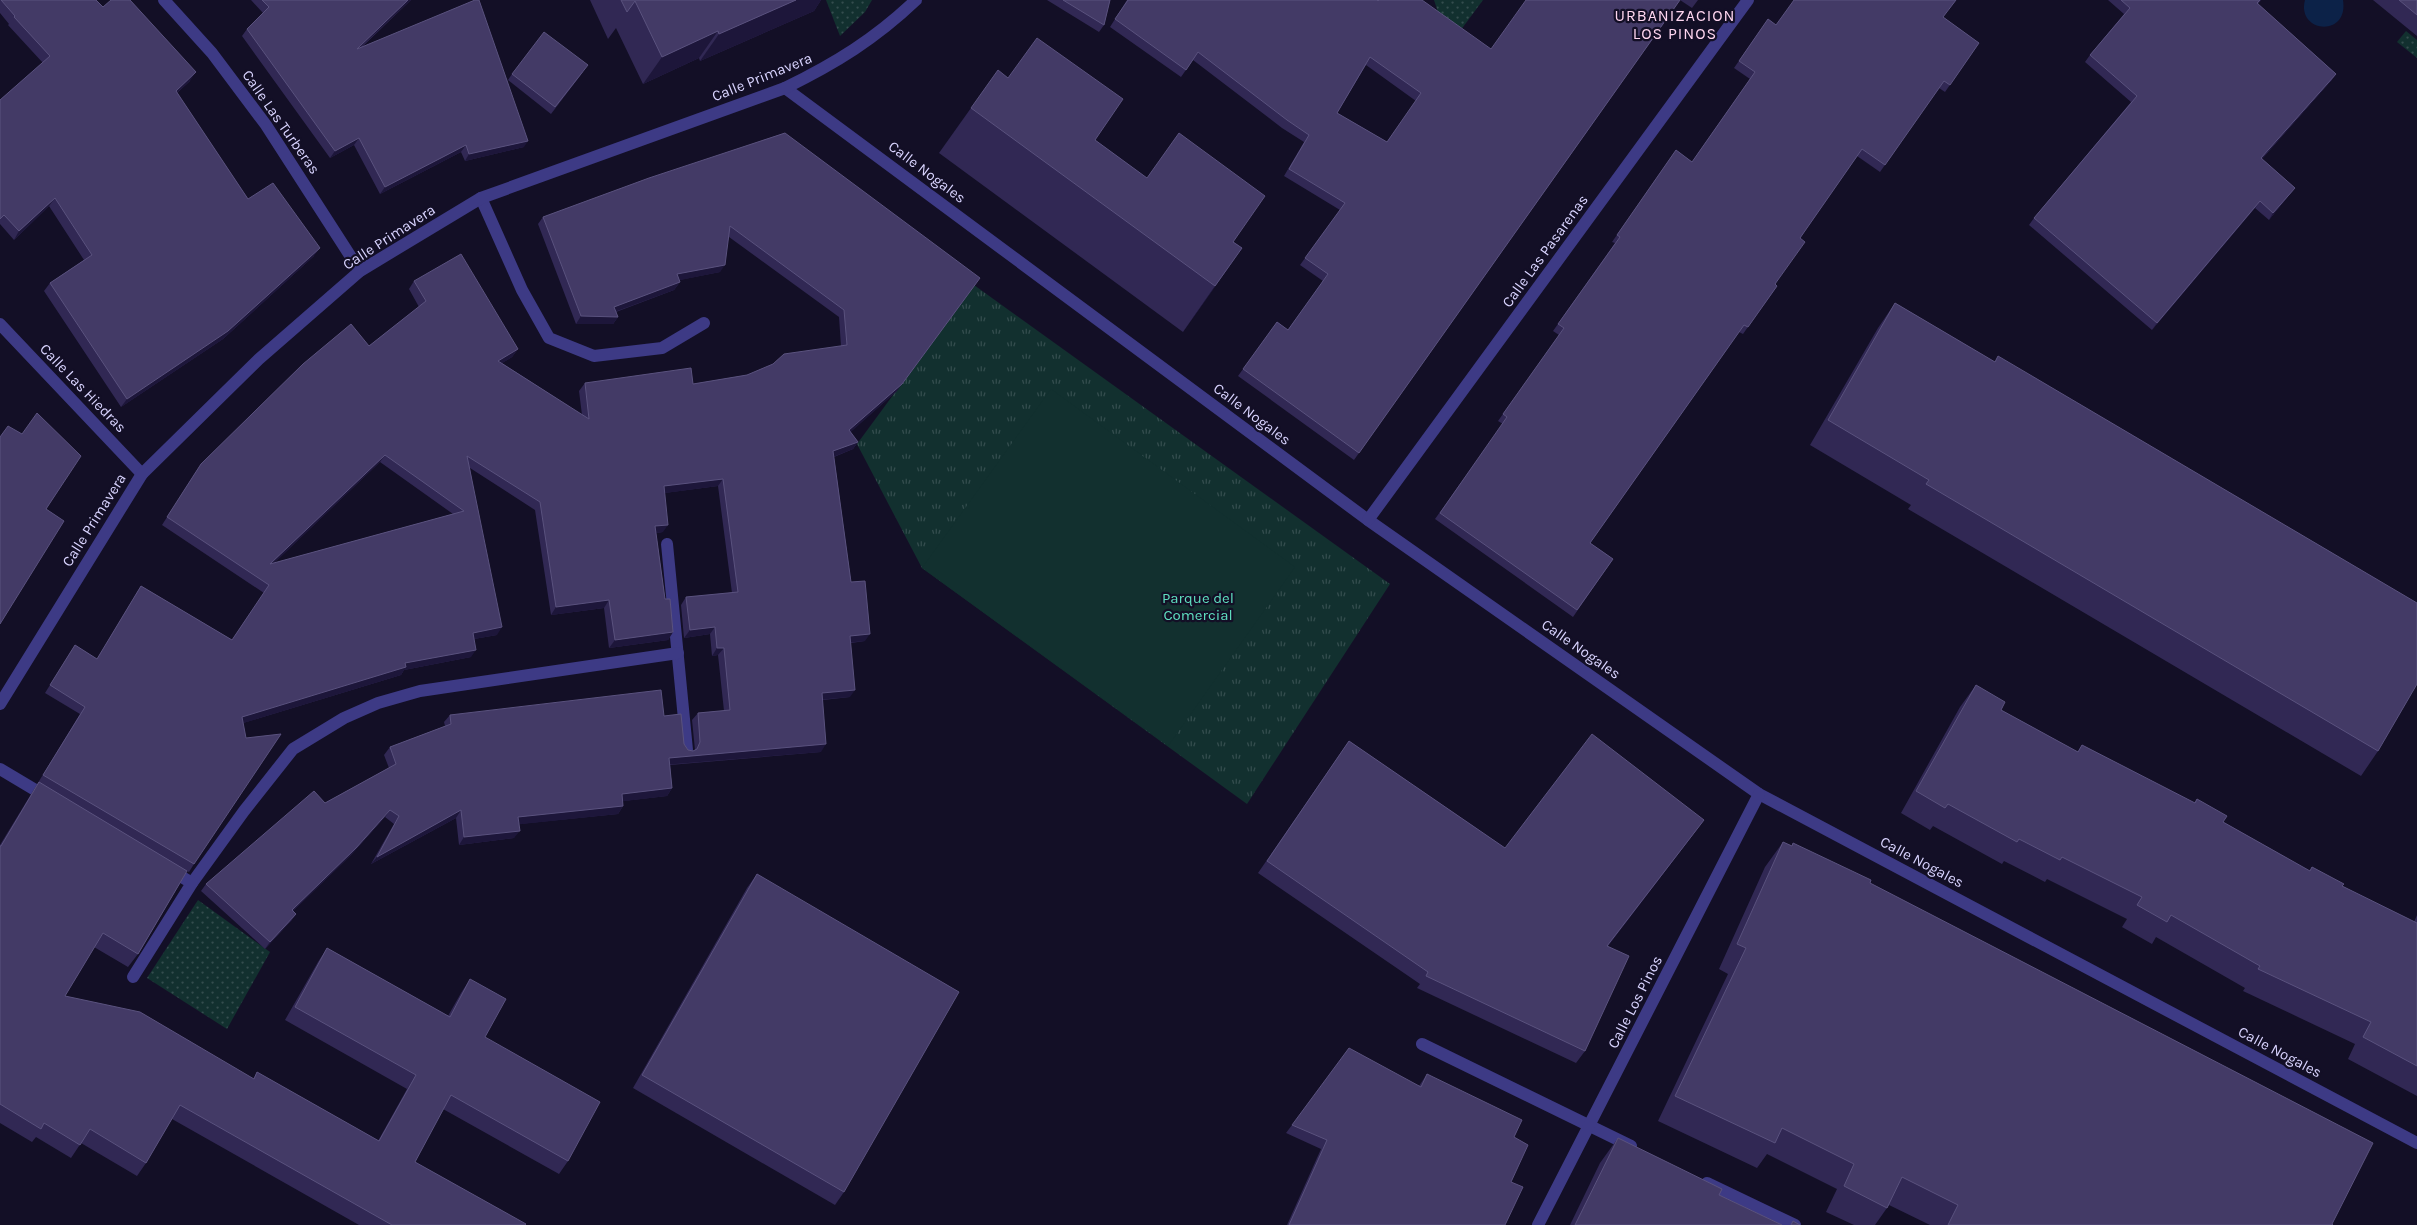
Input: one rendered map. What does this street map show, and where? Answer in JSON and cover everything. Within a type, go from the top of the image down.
[{"type":"street","name":"Calle Las Turberas","points":[[164,0],[212,53],[266,124],[360,271]]},
{"type":"street","name":"Calle Primavera","points":[[0,704],[142,474],[259,359],[360,271],[481,198],[785,88],[832,65],[883,31],[916,0]]},
{"type":"street","name":"Calle Las Pasarenas","points":[[1368,520],[1748,0]]},
{"type":"street","name":"Calle Nogales","points":[[785,88],[1368,520],[1759,794],[2417,1143]]},
{"type":"street","points":[[481,198],[522,290],[549,338],[594,356],[662,348],[704,323]]},
{"type":"street","name":"Calle Las Hiedras","points":[[0,324],[142,474]]},
{"type":"street","points":[[667,544],[687,750]]},
{"type":"street","points":[[133,977],[192,883],[244,811],[294,750],[344,718],[378,703],[420,691],[678,653]]},
{"type":"street","points":[[0,769],[58,804]]},
{"type":"street","name":"Calle Los Pinos","points":[[1538,1225],[1759,794]]},
{"type":"street","points":[[159,864],[192,883]]},
{"type":"street","points":[[1422,1044],[1643,1152]]},
{"type":"street","points":[[1696,1178],[1794,1225]]},
{"type":"green space","points":[[826,0],[872,0],[865,12],[840,36]]},
{"type":"green space","points":[[1434,0],[1483,0],[1449,46]]},
{"type":"green space","points":[[2406,31],[2417,40],[2417,58],[2397,42]]},
{"type":"green space","name":"Parque del Comercial","points":[[974,285],[1390,584],[1247,804],[922,568],[857,444]]},
{"type":"green space","points":[[1051,389],[1295,567],[1168,746],[922,568]]},
{"type":"green space","points":[[198,900],[270,952],[227,1029],[147,978]]},
{"type":"water","points":[[2305,0],[2343,0],[2343,12],[2338,21],[2331,25],[2323,27],[2315,25],[2308,19],[2304,11]]},
{"type":"building","points":[[1,0],[96,0],[103,7],[111,0],[130,0],[196,72],[176,91],[248,199],[273,183],[320,248],[228,331],[127,399],[50,283],[92,255],[55,198],[19,231],[4,215],[0,219],[0,100],[50,56]]},
{"type":"building","points":[[262,0],[408,0],[357,49],[479,0],[528,141],[469,154],[466,145],[385,187],[359,138],[335,151],[247,29],[269,7]]},
{"type":"building","points":[[621,0],[796,0],[719,34],[718,31],[662,57],[635,1],[627,12]]},
{"type":"building","points":[[1063,0],[1110,0],[1104,25]]},
{"type":"building","points":[[1128,0],[1422,0],[1491,49],[1526,0],[1680,0],[1359,453],[1243,369],[1277,322],[1288,330],[1328,274],[1305,258],[1345,203],[1289,169],[1309,135],[1198,52],[1186,70],[1115,19]],"holes":[[[1370,57],[1421,93],[1387,142],[1337,113]]]},
{"type":"building","points":[[1794,0],[1956,0],[1943,17],[1979,43],[1950,85],[1944,81],[1885,165],[1862,149],[1800,238],[1805,242],[1775,284],[1777,286],[1748,327],[1744,325],[1590,543],[1613,559],[1577,610],[1440,513],[1507,417],[1503,414],[1564,328],[1558,324],[1620,237],[1617,235],[1676,150],[1692,162],[1755,72],[1739,61],[1768,19],[1776,25]]},
{"type":"building","points":[[2121,0],[2260,0],[2257,3],[2336,74],[2261,158],[2295,188],[2273,213],[2260,201],[2157,323],[2034,218],[2137,96],[2090,55],[2130,8]]},
{"type":"building","points":[[2399,0],[2417,0],[2417,15]]},
{"type":"building","points":[[544,32],[588,65],[555,107],[512,74]]},
{"type":"building","points":[[1037,38],[1123,99],[1095,140],[1147,178],[1179,133],[1265,196],[1233,242],[1242,248],[1215,286],[971,108],[998,70],[1008,78]]},
{"type":"building","points":[[785,133],[980,278],[902,384],[849,430],[858,442],[833,451],[851,582],[865,581],[870,634],[850,636],[855,690],[822,693],[826,744],[669,758],[672,788],[622,794],[623,806],[518,817],[520,831],[464,837],[461,810],[377,857],[399,816],[390,810],[356,848],[292,910],[296,914],[270,942],[206,884],[314,791],[325,803],[396,764],[390,747],[451,724],[450,715],[661,690],[664,716],[681,714],[684,744],[688,750],[693,751],[697,749],[700,742],[698,713],[730,710],[724,648],[717,648],[715,627],[690,630],[686,597],[738,592],[723,479],[664,486],[668,525],[655,526],[665,599],[670,599],[673,632],[615,640],[609,600],[556,607],[540,502],[467,456],[502,627],[473,633],[476,650],[405,663],[406,667],[242,717],[246,738],[281,734],[194,864],[43,775],[85,707],[50,685],[75,645],[97,659],[141,586],[232,640],[269,585],[167,517],[201,464],[303,364],[351,324],[369,346],[426,301],[414,281],[461,254],[518,349],[498,361],[589,419],[585,383],[691,368],[693,384],[747,375],[773,364],[784,354],[847,345],[844,310],[730,226],[725,265],[677,274],[680,282],[614,307],[618,317],[581,316],[543,217],[649,178]],"holes":[[[385,455],[464,511],[270,564]]]},
{"type":"building","points":[[1895,303],[1995,362],[1998,356],[2417,603],[2417,684],[2378,751],[1926,484],[1929,480],[1828,420]]},
{"type":"building","points":[[37,413],[81,456],[46,509],[64,521],[0,624],[0,437],[8,426],[22,434]]},
{"type":"building","points":[[1976,685],[2005,702],[2001,710],[2078,752],[2082,745],[2195,803],[2197,799],[2227,816],[2223,822],[2310,871],[2312,867],[2344,884],[2342,886],[2417,923],[2417,1066],[2363,1037],[2371,1022],[2258,969],[2260,966],[2171,915],[2167,922],[2137,905],[2142,897],[2062,857],[2060,860],[2019,839],[2017,842],[1948,804],[1945,808],[1916,791]]},
{"type":"building","points":[[1592,734],[1704,820],[1607,946],[1629,956],[1585,1051],[1426,976],[1428,972],[1267,861],[1349,741],[1505,848]]},
{"type":"building","points":[[39,782],[187,871],[138,954],[103,933],[65,996],[140,1012],[254,1079],[257,1072],[379,1141],[416,1075],[295,1007],[327,948],[450,1017],[470,979],[506,999],[485,1037],[600,1102],[568,1161],[451,1095],[415,1162],[526,1224],[392,1225],[180,1105],[146,1163],[90,1129],[80,1145],[44,1123],[41,1129],[0,1104],[0,846]]},
{"type":"building","points":[[1783,842],[1792,846],[1793,843],[1871,880],[1870,883],[2373,1143],[2333,1225],[1948,1225],[1958,1205],[1902,1177],[1887,1208],[1844,1186],[1854,1164],[1782,1128],[1775,1143],[1675,1096],[1746,948],[1737,944]]},
{"type":"building","points":[[757,874],[959,992],[844,1192],[642,1075]]},
{"type":"building","points":[[1349,1048],[1421,1087],[1427,1074],[1522,1120],[1514,1137],[1528,1145],[1511,1182],[1523,1187],[1505,1225],[1289,1225],[1327,1140],[1292,1125]]},
{"type":"building","points":[[1618,1138],[1722,1189],[1719,1195],[1782,1225],[1575,1225]]},
{"type":"building","points":[[1793,1221],[1800,1225],[1791,1225]]},
{"type":"district","name":"URBANIZACION LOS PINOS","points":[[1675,24]]}]
